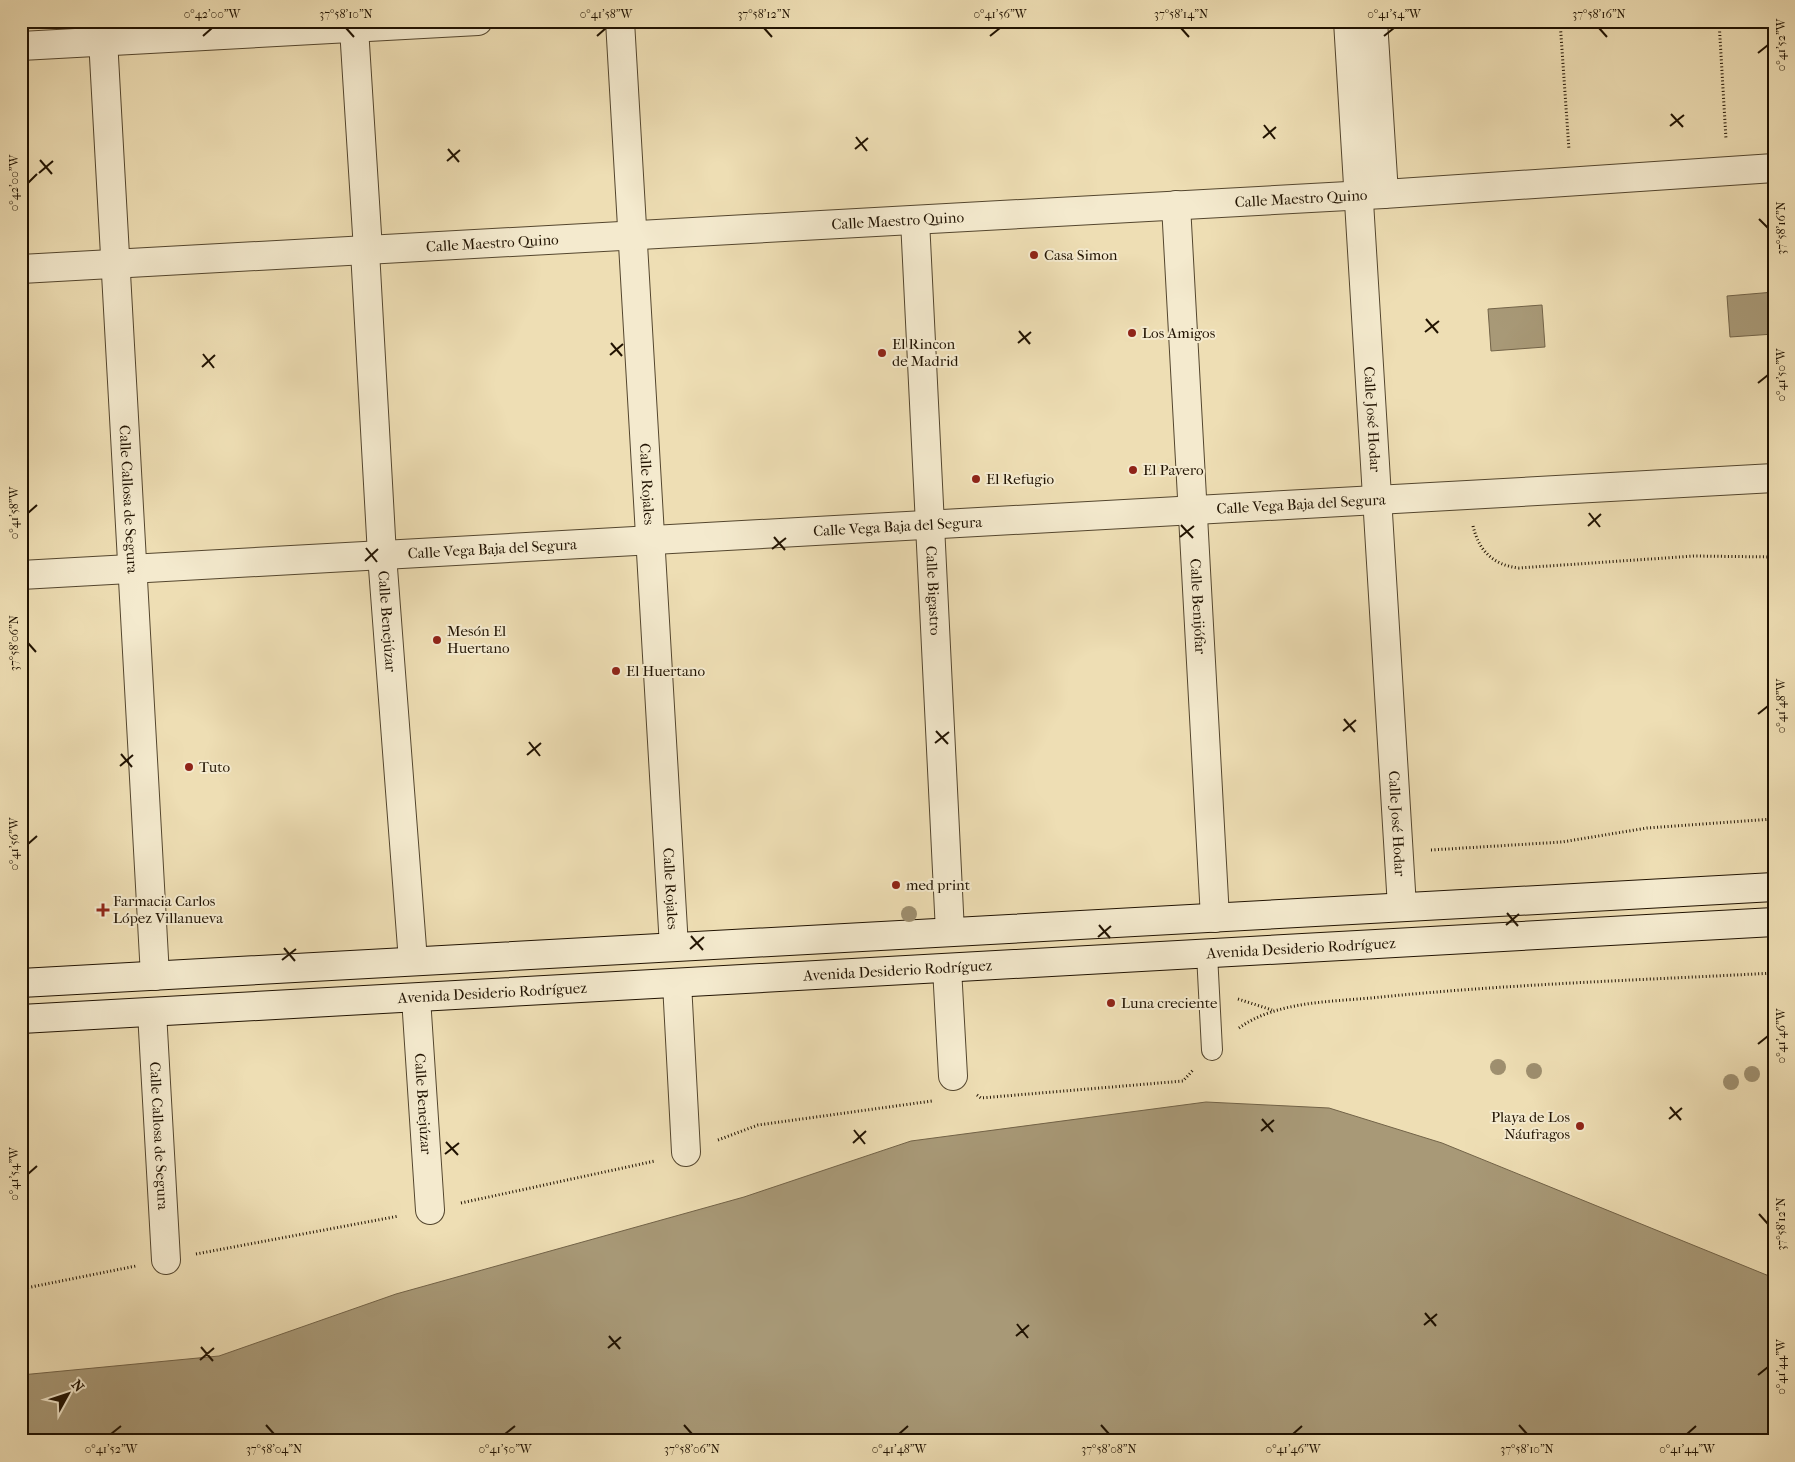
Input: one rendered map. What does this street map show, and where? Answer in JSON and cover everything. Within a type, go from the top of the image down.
[{"type":"street","points":[[21,46],[103,31],[249,27],[354,28],[478,21]]},
{"type":"street","name":"Calle Rojales","points":[[620,21],[674,947]]},
{"type":"street","name":"Calle José Hodar","points":[[1348,21],[1371,194]]},
{"type":"street","name":"Calle José Hodar","points":[[1373,21],[1371,194],[1377,500],[1402,907]]},
{"type":"street","name":"Calle Benejúzar","points":[[354,28],[382,555],[413,961]]},
{"type":"street","name":"Calle Callosa de Segura","points":[[103,31],[155,976]]},
{"type":"street","name":"Calle Maestro Quino","points":[[21,270],[1371,194],[1774,168]]},
{"type":"street","name":"Calle Benijófar","points":[[1176,205],[1215,918]]},
{"type":"street","name":"Calle Bigastro","points":[[916,220],[950,932]]},
{"type":"street","name":"Calle Vega Baja del Segura","points":[[21,575],[1774,478]]},
{"type":"street","points":[[21,983],[1774,887]]},
{"type":"street","name":"Avenida Desiderio Rodríguez","points":[[21,1019],[1774,922]]},
{"type":"street","points":[[947,968],[953,1076]]},
{"type":"street","points":[[675,1155],[677,983]]},
{"type":"street","name":"Calle Benejúzar","points":[[416,998],[430,1210]]},
{"type":"street","name":"Calle Callosa de Segura","points":[[152,1012],[166,1260]]},
{"type":"lane","points":[[1207,954],[1212,1050]]},
{"type":"path","points":[[1560,21],[1569,150]]},
{"type":"path","points":[[1719,21],[1726,140]]},
{"type":"path","points":[[1472,521],[1476,541],[1484,552],[1506,567],[1519,568],[1694,556],[1774,557]]},
{"type":"path","points":[[1423,851],[1562,842],[1646,828],[1774,819]]},
{"type":"path","points":[[1239,1028],[1254,1017],[1273,1010],[1326,1002],[1432,992],[1774,973]]},
{"type":"path","points":[[21,1289],[430,1210],[675,1155]]},
{"type":"shaded area","points":[[1774,292],[1774,334],[1730,337],[1727,296]]},
{"type":"shaded area","points":[[1542,305],[1545,347],[1491,351],[1488,309]]},
{"type":"shaded area","points":[[1206,1102],[1329,1108],[1442,1143],[1774,1278],[1774,1441],[21,1441],[21,1375],[219,1356],[396,1294],[744,1197],[911,1141]]},
{"type":"place","name":"Casa Simon","points":[[1034,255]]},
{"type":"place","name":"Los Amigos","points":[[1132,333]]},
{"type":"place","name":"El Rincon de Madrid","points":[[882,353]]},
{"type":"place","name":"El Pavero","points":[[1133,470]]},
{"type":"place","name":"El Refugio","points":[[976,479]]},
{"type":"place","name":"Mesón El Huertano","points":[[437,640]]},
{"type":"place","name":"El Huertano","points":[[616,671]]},
{"type":"place","name":"Tuto","points":[[189,767]]},
{"type":"place","name":"med print","points":[[896,885]]},
{"type":"place","name":"Farmacia Carlos López Villanueva","points":[[103,910]]},
{"type":"place","name":"Luna creciente","points":[[1111,1003]]},
{"type":"place","name":"Playa de Los Náufragos","points":[[1580,1126]]}]
